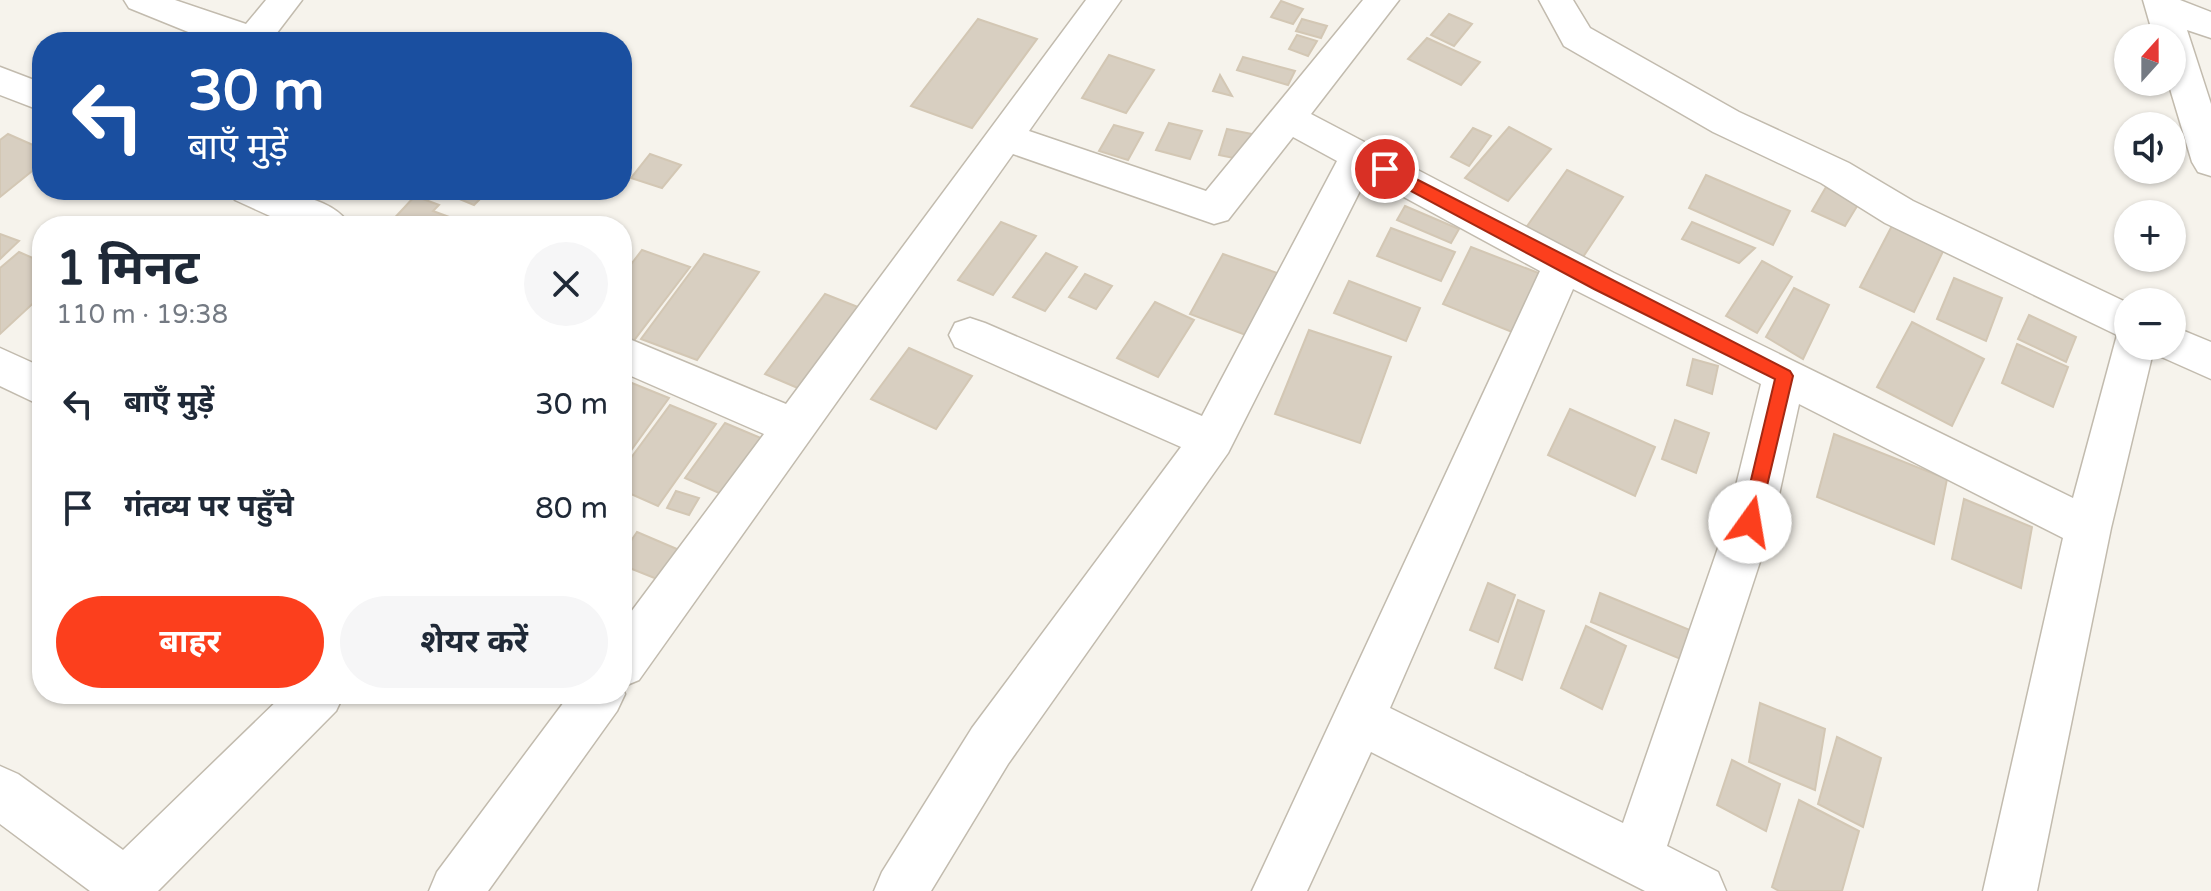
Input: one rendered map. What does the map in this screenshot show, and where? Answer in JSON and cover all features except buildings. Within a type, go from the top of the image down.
[{"type":"street","points":[[141,0],[222,32]]},
{"type":"street","points":[[259,32],[285,0]]},
{"type":"street","points":[[632,650],[1104,0]]},
{"type":"street","points":[[1005,137],[1214,209],[1382,0]]},
{"type":"street","points":[[1556,0],[1577,37],[1726,122],[1835,173],[1899,212],[2114,315]]},
{"type":"street","points":[[2161,3],[2211,26]]},
{"type":"street","points":[[2161,3],[2211,162]]},
{"type":"street","points":[[0,80],[32,94]]},
{"type":"street","points":[[1288,118],[1563,265],[2088,528]]},
{"type":"street","points":[[901,891],[990,746],[1212,440],[1359,156]]},
{"type":"street","points":[[272,200],[308,216]]},
{"type":"street","points":[[1279,891],[1360,719],[1563,265]]},
{"type":"street","points":[[970,335],[1212,440]]},
{"type":"street","points":[[2186,349],[2211,361]]},
{"type":"street","points":[[632,357],[796,428]]},
{"type":"street","points":[[2010,891],[2088,528],[2130,360]]},
{"type":"street","points":[[0,366],[32,383]]},
{"type":"street","points":[[1637,858],[1750,522],[1784,376]]},
{"type":"street","points":[[0,792],[127,889],[309,704]]},
{"type":"street","points":[[456,891],[593,704]]},
{"type":"street","points":[[1360,719],[1699,891]]},
{"type":"route","points":[[1385,169],[1600,284],[1784,376],[1750,522]]}]
